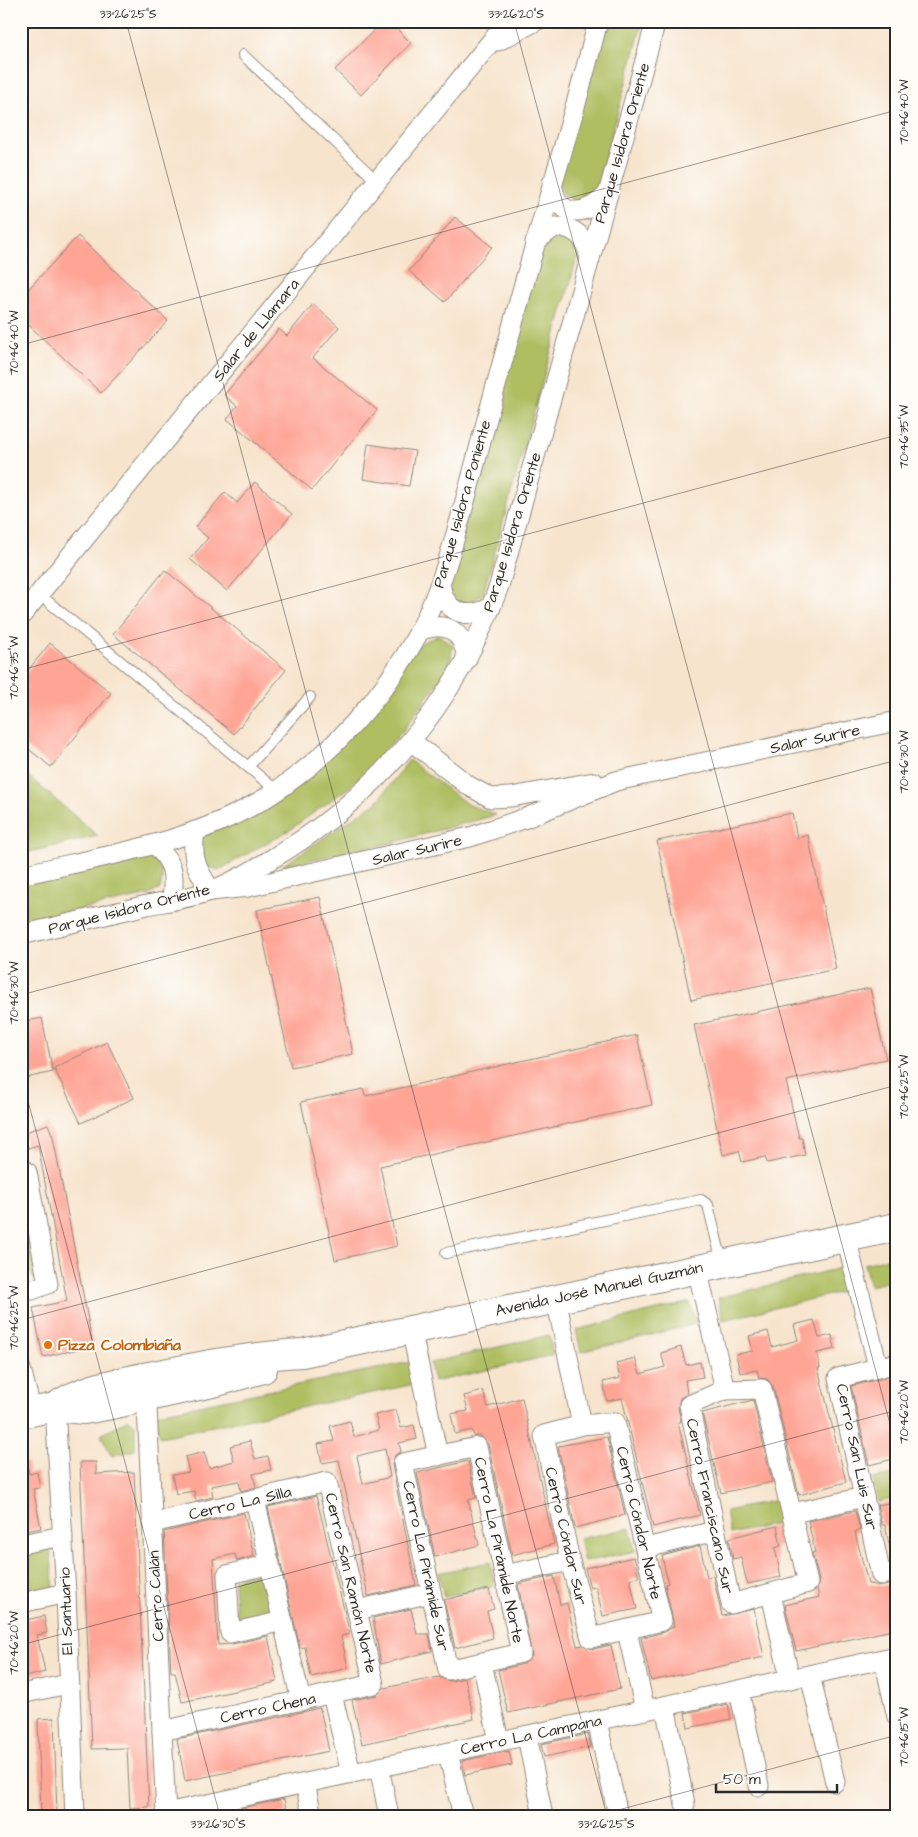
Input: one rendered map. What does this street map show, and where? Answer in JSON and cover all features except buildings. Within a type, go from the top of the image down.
[{"type":"street","name":"Salar de Llamara","points":[[21,616],[508,21]]},
{"type":"street","name":"Salar de Llamara","points":[[490,45],[536,21]]},
{"type":"street","name":"Parque Isidora Oriente","points":[[21,934],[211,891],[256,868],[314,832],[357,797],[411,741],[442,700],[467,659],[491,607],[504,568],[656,21]]},
{"type":"street","name":"Parque Isidora Poniente","points":[[21,875],[155,844],[195,831],[258,801],[299,773],[351,725],[395,671],[419,631],[440,583],[453,545],[596,22]]},
{"type":"street","points":[[552,183],[553,192],[559,204],[573,211],[589,210],[608,194]]},
{"type":"street","points":[[535,242],[554,227],[571,229],[585,241],[590,259]]},
{"type":"street","points":[[440,583],[444,600],[455,610],[474,614],[491,607]]},
{"type":"street","points":[[419,631],[437,627],[454,631],[463,643],[467,659]]},
{"type":"street","name":"Salar Surire","points":[[211,891],[287,879],[463,839],[526,818],[616,782],[897,721]]},
{"type":"street","name":"Salar Surire","points":[[411,741],[468,786],[491,798],[510,797],[582,783],[616,782]]},
{"type":"street","points":[[195,831],[192,850],[194,862],[211,891]]},
{"type":"street","points":[[155,844],[170,862],[173,869],[172,900]]},
{"type":"street","points":[[21,1167],[27,1172],[48,1284],[32,1290],[21,1289]]},
{"type":"street","name":"Avenida José Manuel Guzmán","points":[[36,1411],[84,1410],[146,1387],[241,1376],[302,1353],[897,1226]]},
{"type":"street","points":[[846,1237],[878,1367],[897,1363]]},
{"type":"street","points":[[710,1266],[725,1390],[762,1389],[808,1583],[771,1594],[790,1679]]},
{"type":"street","points":[[556,1298],[582,1425]]},
{"type":"street","points":[[411,1329],[438,1456]]},
{"type":"street","name":"Cerro San Luis Sur","points":[[878,1367],[838,1378],[864,1497],[889,1573]]},
{"type":"street","name":"El Santuario","points":[[21,1368],[36,1411],[63,1536],[75,1816]]},
{"type":"street","name":"Cerro Calán","points":[[146,1387],[166,1814]]},
{"type":"street","name":"Cerro Franciscano Sur","points":[[725,1390],[689,1405],[731,1604],[771,1594]]},
{"type":"street","name":"Cerro Cóndor Norte","points":[[582,1425],[616,1422],[646,1548],[662,1621],[628,1631]]},
{"type":"street","name":"Cerro Cóndor Sur","points":[[582,1425],[544,1436],[570,1561],[591,1638],[628,1631]]},
{"type":"street","name":"Cerro La Pirámide Norte","points":[[438,1456],[477,1447],[521,1653],[482,1663]]},
{"type":"street","name":"Cerro La Pirámide Sur","points":[[438,1456],[403,1463],[448,1670],[482,1663]]},
{"type":"street","name":"Cerro La Silla","points":[[152,1523],[327,1482]]},
{"type":"street","name":"Cerro San Ramón Norte","points":[[327,1482],[374,1684]]},
{"type":"street","points":[[792,1513],[864,1497]]},
{"type":"street","points":[[255,1500],[301,1700]]},
{"type":"street","points":[[646,1548],[715,1531]]},
{"type":"street","points":[[21,1544],[63,1536]]},
{"type":"street","points":[[504,1575],[570,1561]]},
{"type":"street","points":[[270,1564],[227,1575],[230,1633],[283,1621]]},
{"type":"street","points":[[21,1603],[66,1593]]},
{"type":"street","points":[[357,1610],[432,1593]]},
{"type":"street","points":[[628,1631],[645,1710]]},
{"type":"street","points":[[890,1657],[897,1717]]},
{"type":"street","name":"Cerro La Campana","points":[[166,1814],[890,1657]]},
{"type":"street","points":[[482,1663],[499,1742]]},
{"type":"street","points":[[810,1675],[835,1782]]},
{"type":"street","points":[[21,1694],[68,1684]]},
{"type":"street","name":"Cerro Chena","points":[[162,1731],[374,1684]]},
{"type":"street","points":[[739,1690],[760,1786]]},
{"type":"street","points":[[332,1694],[351,1774]]},
{"type":"street","points":[[665,1706],[685,1804]]},
{"type":"street","points":[[597,1721],[618,1815]]},
{"type":"street","points":[[527,1736],[543,1816]]},
{"type":"street","points":[[448,1753],[463,1816]]},
{"type":"street","points":[[379,1767],[389,1816]]},
{"type":"street","points":[[305,1783],[312,1816]]},
{"type":"lane","points":[[243,55],[378,182]]},
{"type":"lane","points":[[40,594],[276,790]]},
{"type":"lane","points":[[248,767],[310,697]]},
{"type":"lane","points":[[446,1253],[701,1200],[708,1205],[710,1266]]},
{"type":"green space","points":[[602,21],[643,21],[596,191],[586,199],[575,202],[564,194],[558,184]]},
{"type":"green space","points":[[553,240],[565,240],[573,245],[577,258],[483,594],[471,603],[459,602],[450,593],[446,579],[538,250]]},
{"type":"green space","points":[[439,635],[453,645],[449,667],[403,731],[351,786],[291,829],[219,870],[205,866],[200,851],[201,838],[282,795],[421,643]]},
{"type":"green space","points":[[409,760],[467,804],[496,815],[391,843],[282,866],[377,802]]},
{"type":"green space","points":[[21,770],[98,836],[21,854]]},
{"type":"green space","points":[[143,855],[158,863],[162,872],[160,889],[149,895],[21,922],[21,883]]},
{"type":"green space","points":[[21,1181],[39,1278],[34,1280],[29,1271],[21,1265]]},
{"type":"green space","points":[[897,1256],[897,1279],[870,1286],[864,1264]]},
{"type":"green space","points":[[840,1268],[846,1291],[723,1320],[718,1298]]},
{"type":"green space","points":[[690,1302],[696,1324],[581,1352],[576,1330]]},
{"type":"green space","points":[[549,1335],[553,1355],[434,1382],[430,1363]]},
{"type":"green space","points":[[410,1362],[415,1384],[160,1437],[155,1414]]},
{"type":"green space","points":[[128,1419],[135,1425],[135,1450],[112,1456],[101,1435]]},
{"type":"green space","points":[[897,1474],[897,1498],[878,1502],[873,1479]]},
{"type":"green space","points":[[777,1500],[782,1523],[730,1534],[726,1511]]},
{"type":"green space","points":[[630,1528],[635,1551],[584,1562],[579,1539]]},
{"type":"green space","points":[[50,1546],[54,1589],[21,1596],[21,1550]]},
{"type":"green space","points":[[490,1562],[495,1586],[444,1597],[438,1573]]},
{"type":"green space","points":[[262,1572],[272,1616],[237,1624],[234,1580]]},
{"type":"place","name":"Pizza Colombiaña","points":[[48,1345]]}]
